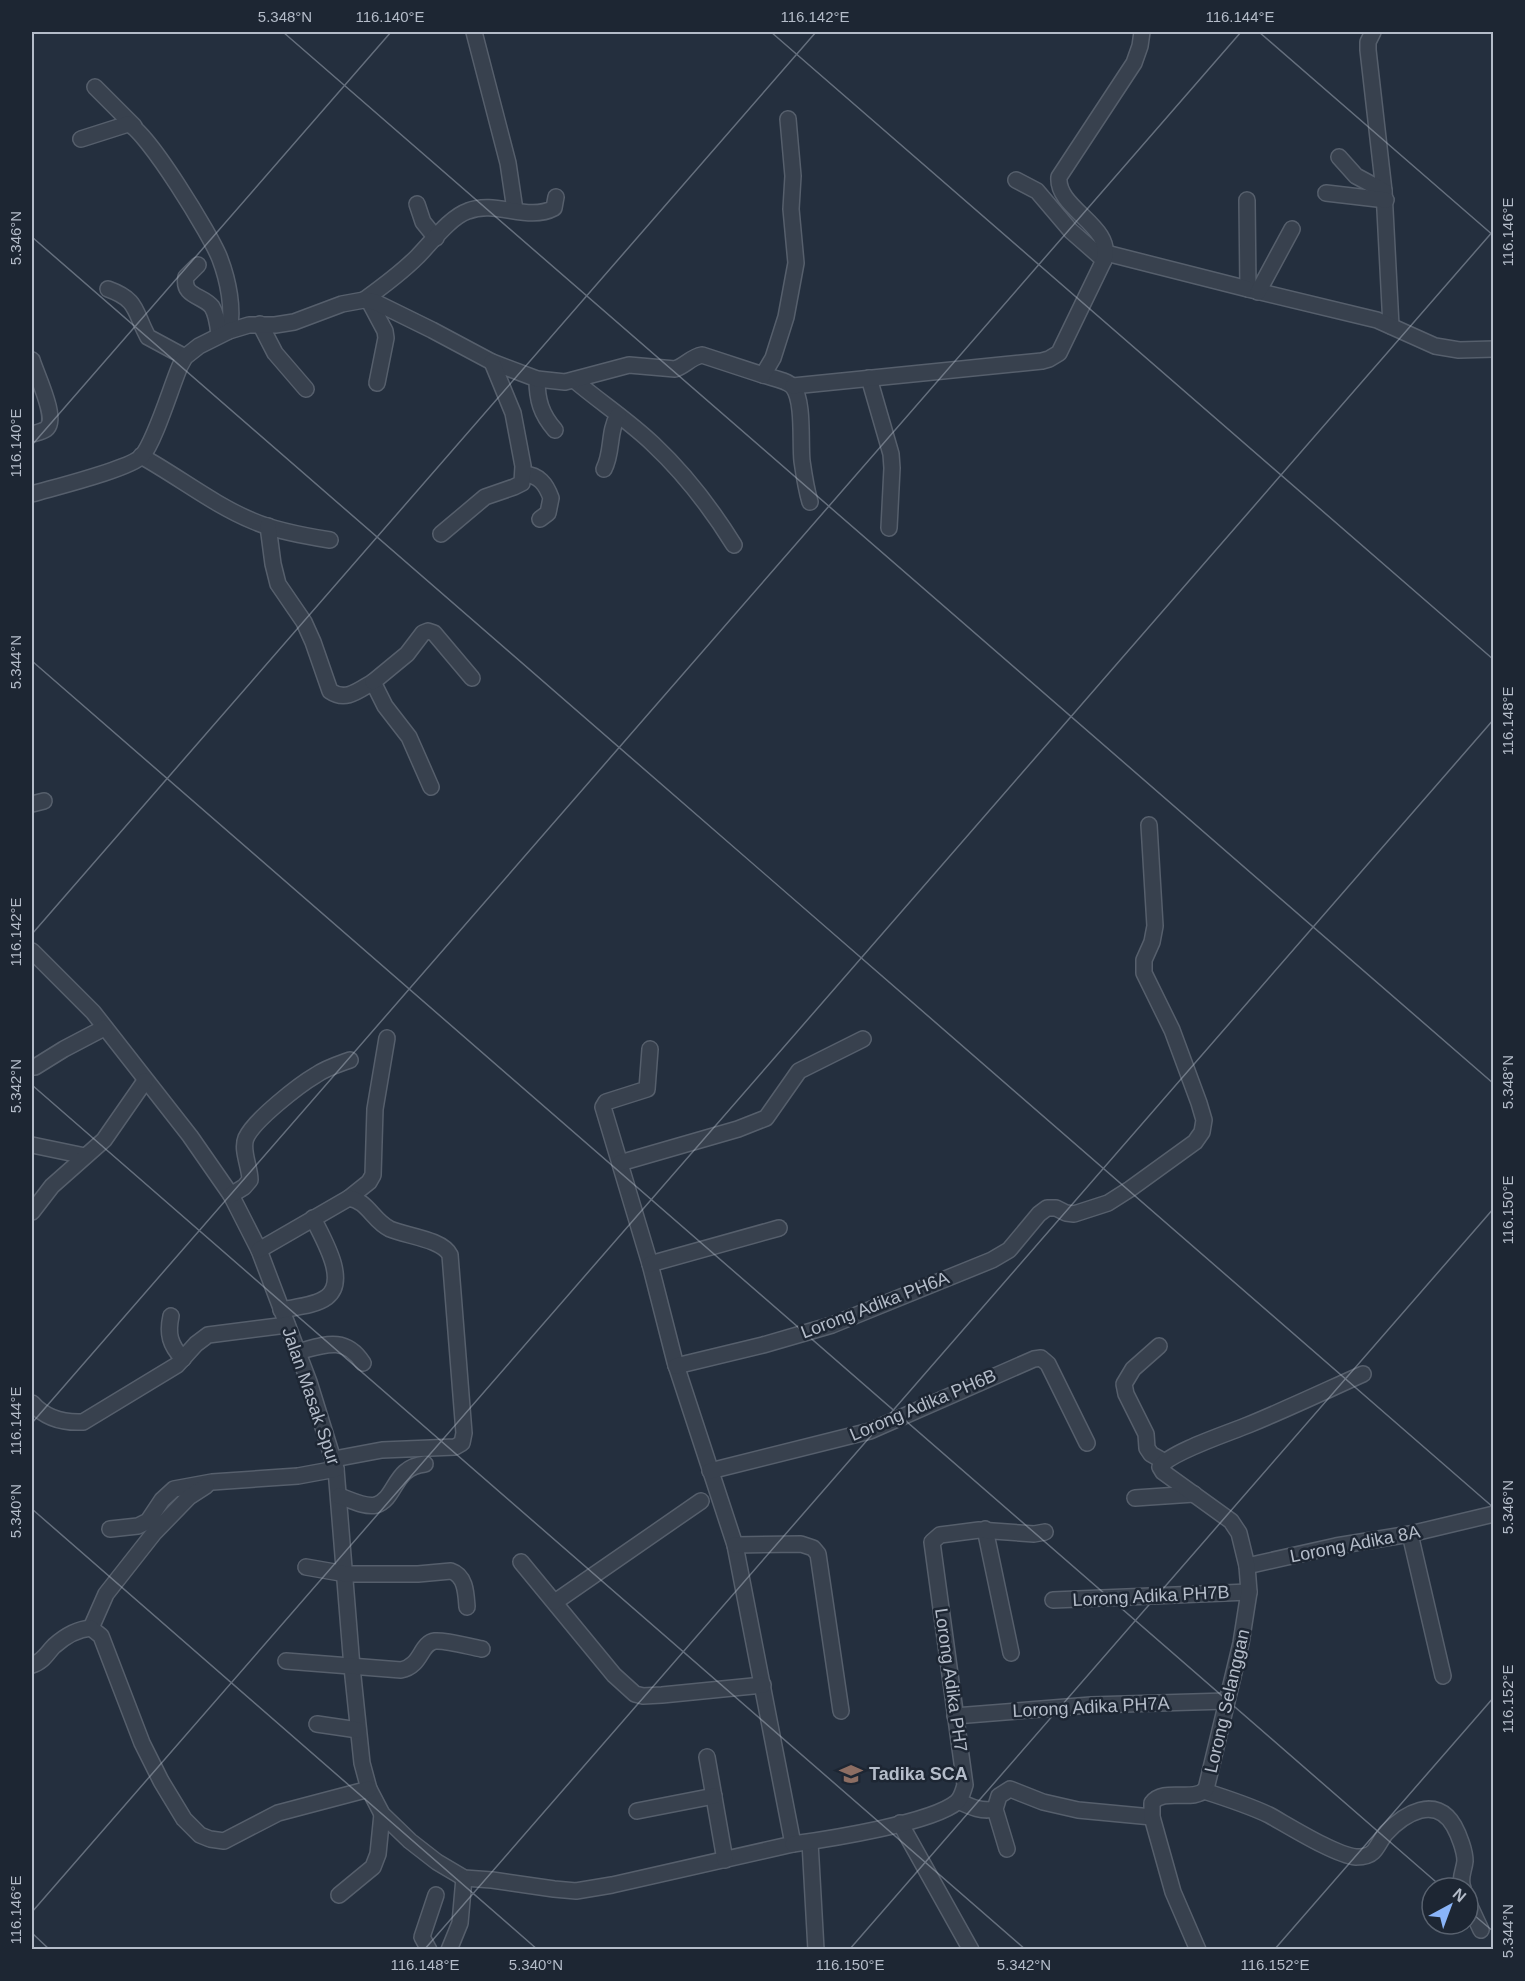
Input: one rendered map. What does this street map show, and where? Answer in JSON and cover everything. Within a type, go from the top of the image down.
[{"type":"street","points":[[474,32],[508,163],[515,210]]},
{"type":"street","points":[[32,494],[122,466],[141,456],[153,435],[175,376],[185,357],[199,346],[241,327],[294,322],[342,304],[366,301],[432,330],[492,362],[537,379],[565,382],[628,365],[675,369],[696,356],[702,355],[793,386],[1042,361],[1055,356],[1062,349],[1107,248],[1102,238],[1061,190],[1059,177],[1136,58],[1142,32]]},
{"type":"street","points":[[1373,32],[1368,42],[1368,50],[1385,196],[1391,326]]},
{"type":"street","points":[[95,87],[134,126],[165,165],[219,255],[226,278],[231,314],[224,333]]},
{"type":"street","points":[[763,375],[773,358],[786,317],[796,263],[791,209],[793,176],[788,119]]},
{"type":"street","points":[[81,140],[123,124],[134,126]]},
{"type":"street","points":[[1339,157],[1356,176],[1385,196]]},
{"type":"street","points":[[1016,180],[1037,191],[1071,231],[1105,256],[1358,315],[1391,326],[1435,346],[1459,350],[1494,349]]},
{"type":"street","points":[[1326,193],[1385,196]]},
{"type":"street","points":[[366,301],[468,210],[484,208],[548,211],[555,206],[556,197]]},
{"type":"street","points":[[1247,200],[1253,290]]},
{"type":"street","points":[[417,204],[423,222],[436,238]]},
{"type":"street","points":[[1253,290],[1292,230]]},
{"type":"street","points":[[198,265],[186,277],[186,285],[190,294],[206,302],[212,308],[224,333]]},
{"type":"street","points":[[108,289],[118,292],[138,311],[148,337],[185,357]]},
{"type":"street","points":[[366,301],[385,331],[386,338],[377,383]]},
{"type":"street","points":[[260,324],[275,353],[306,389]]},
{"type":"street","points":[[32,360],[51,415],[46,429],[32,434]]},
{"type":"street","points":[[441,534],[485,497],[522,483],[524,474],[513,413],[492,362]]},
{"type":"street","points":[[868,378],[888,439],[892,461],[888,528]]},
{"type":"street","points":[[537,379],[540,408],[546,420],[555,430]]},
{"type":"street","points":[[574,380],[653,443],[718,518],[734,545]]},
{"type":"street","points":[[793,386],[798,403],[802,458],[810,502]]},
{"type":"street","points":[[604,469],[610,456],[612,430],[618,415]]},
{"type":"street","points":[[141,456],[254,522],[330,540]]},
{"type":"street","points":[[524,474],[531,474],[542,481],[551,498],[548,513],[540,519]]},
{"type":"street","points":[[268,526],[278,584],[304,622],[314,642],[330,691],[334,694],[348,696],[373,682],[407,654],[423,633],[428,631],[434,633],[472,678]]},
{"type":"street","points":[[373,682],[381,701],[409,737],[431,787]]},
{"type":"street","name":"Lorong Adika PH6A","points":[[676,1366],[763,1345],[832,1325],[1002,1255],[1047,1208],[1056,1208],[1074,1214],[1108,1203],[1195,1142],[1202,1132],[1204,1120],[1184,1060],[1163,1010],[1144,973],[1144,960],[1152,942],[1155,926],[1149,825]]},
{"type":"street","name":"Jalan Masak Spur","points":[[32,951],[93,1012],[190,1136],[231,1195],[259,1250],[335,1464],[358,1730],[362,1763],[369,1789],[382,1814],[410,1841],[437,1862],[464,1878]]},
{"type":"street","points":[[35,1067],[104,1028]]},
{"type":"street","points":[[259,1250],[349,1198],[369,1182],[372,1175],[375,1109],[387,1038]]},
{"type":"street","points":[[620,1163],[738,1130],[766,1118],[798,1071],[863,1039]]},
{"type":"street","points":[[650,1049],[647,1089],[606,1102],[603,1107],[650,1264],[676,1366],[735,1545],[793,1844]]},
{"type":"street","points":[[231,1195],[250,1180],[245,1148],[246,1139],[253,1129],[275,1106],[317,1074],[350,1060]]},
{"type":"street","points":[[32,1212],[52,1186],[107,1136],[146,1081]]},
{"type":"street","points":[[32,1145],[85,1156]]},
{"type":"street","points":[[110,1529],[138,1526],[148,1521],[162,1500],[174,1489],[212,1482],[298,1476],[382,1450],[455,1447],[462,1443],[450,1255],[443,1247],[389,1229],[381,1224],[364,1204],[349,1198]]},
{"type":"street","points":[[281,1310],[316,1302],[327,1297],[335,1288],[336,1276],[331,1256],[313,1218]]},
{"type":"street","points":[[650,1264],[779,1228]]},
{"type":"street","points":[[171,1316],[168,1335],[172,1345],[183,1359]]},
{"type":"street","points":[[32,1403],[42,1412],[54,1418],[72,1423],[83,1422],[160,1376],[183,1359],[202,1338],[214,1333],[287,1325]]},
{"type":"street","points":[[297,1352],[339,1343],[357,1354],[363,1363]]},
{"type":"street","points":[[1159,1346],[1133,1369],[1124,1384],[1126,1394],[1146,1434],[1147,1448],[1151,1454],[1165,1462],[1196,1446],[1363,1374]]},
{"type":"street","name":"Lorong Adika PH6B","points":[[710,1471],[842,1440],[870,1431],[1034,1359],[1041,1358],[1048,1364],[1087,1443]]},
{"type":"street","name":"Lorong Selanggan","points":[[1152,1817],[1152,1803],[1159,1797],[1198,1794],[1204,1791],[1241,1643],[1249,1592],[1247,1566],[1236,1526],[1163,1472],[1160,1467],[1165,1462]]},
{"type":"street","points":[[339,1496],[367,1505],[376,1505],[385,1498],[400,1476],[412,1465],[425,1464]]},
{"type":"street","points":[[91,1628],[106,1594],[154,1533],[189,1497],[212,1482]]},
{"type":"street","points":[[1135,1498],[1194,1494]]},
{"type":"street","points":[[555,1602],[701,1501]]},
{"type":"street","name":"Lorong Adika 8A","points":[[1247,1566],[1489,1515]]},
{"type":"street","points":[[1011,1653],[985,1529],[1034,1534],[1045,1532]]},
{"type":"street","name":"Lorong Adika PH7","points":[[958,1801],[964,1785],[931,1546],[933,1539],[940,1535],[985,1529]]},
{"type":"street","points":[[1410,1533],[1443,1676]]},
{"type":"street","points":[[735,1545],[801,1544],[813,1548],[818,1554],[841,1711]]},
{"type":"street","points":[[521,1562],[614,1675],[635,1694],[662,1695],[763,1685]]},
{"type":"street","points":[[306,1568],[346,1574],[456,1572],[465,1590],[467,1607]]},
{"type":"street","name":"Lorong Adika PH7B","points":[[1053,1600],[1249,1592]]},
{"type":"street","points":[[32,1665],[44,1659],[61,1640],[78,1631],[91,1628]]},
{"type":"street","points":[[91,1628],[100,1636],[142,1743],[161,1781],[184,1819],[200,1835],[224,1841],[278,1813],[369,1789]]},
{"type":"street","points":[[286,1661],[401,1670],[408,1669],[417,1661],[428,1644],[436,1641],[482,1649]]},
{"type":"street","name":"Lorong Adika PH7A","points":[[955,1716],[1091,1705],[1227,1701]]},
{"type":"street","points":[[317,1724],[358,1730]]},
{"type":"street","points":[[708,1757],[725,1860]]},
{"type":"street","points":[[1007,1850],[995,1809],[999,1796],[1010,1790],[1043,1802],[1078,1810],[1152,1817],[1173,1892],[1195,1949]]},
{"type":"street","points":[[1204,1791],[1248,1805],[1306,1836],[1353,1857],[1373,1852],[1385,1834],[1409,1814],[1425,1809],[1432,1810],[1445,1815],[1454,1826],[1465,1859],[1461,1876]]},
{"type":"street","points":[[637,1811],[714,1796]]},
{"type":"street","points":[[449,1950],[460,1923],[464,1878],[576,1891],[612,1886],[793,1844],[900,1823],[945,1809],[958,1801],[986,1811],[995,1809]]},
{"type":"street","points":[[339,1895],[372,1867],[378,1854],[382,1814]]},
{"type":"street","points":[[900,1823],[971,1950]]},
{"type":"street","points":[[810,1842],[816,1950]]},
{"type":"street","points":[[429,1950],[422,1937],[436,1894]]},
{"type":"place","name":"Tadika SCA","points":[[851,1774]]}]
